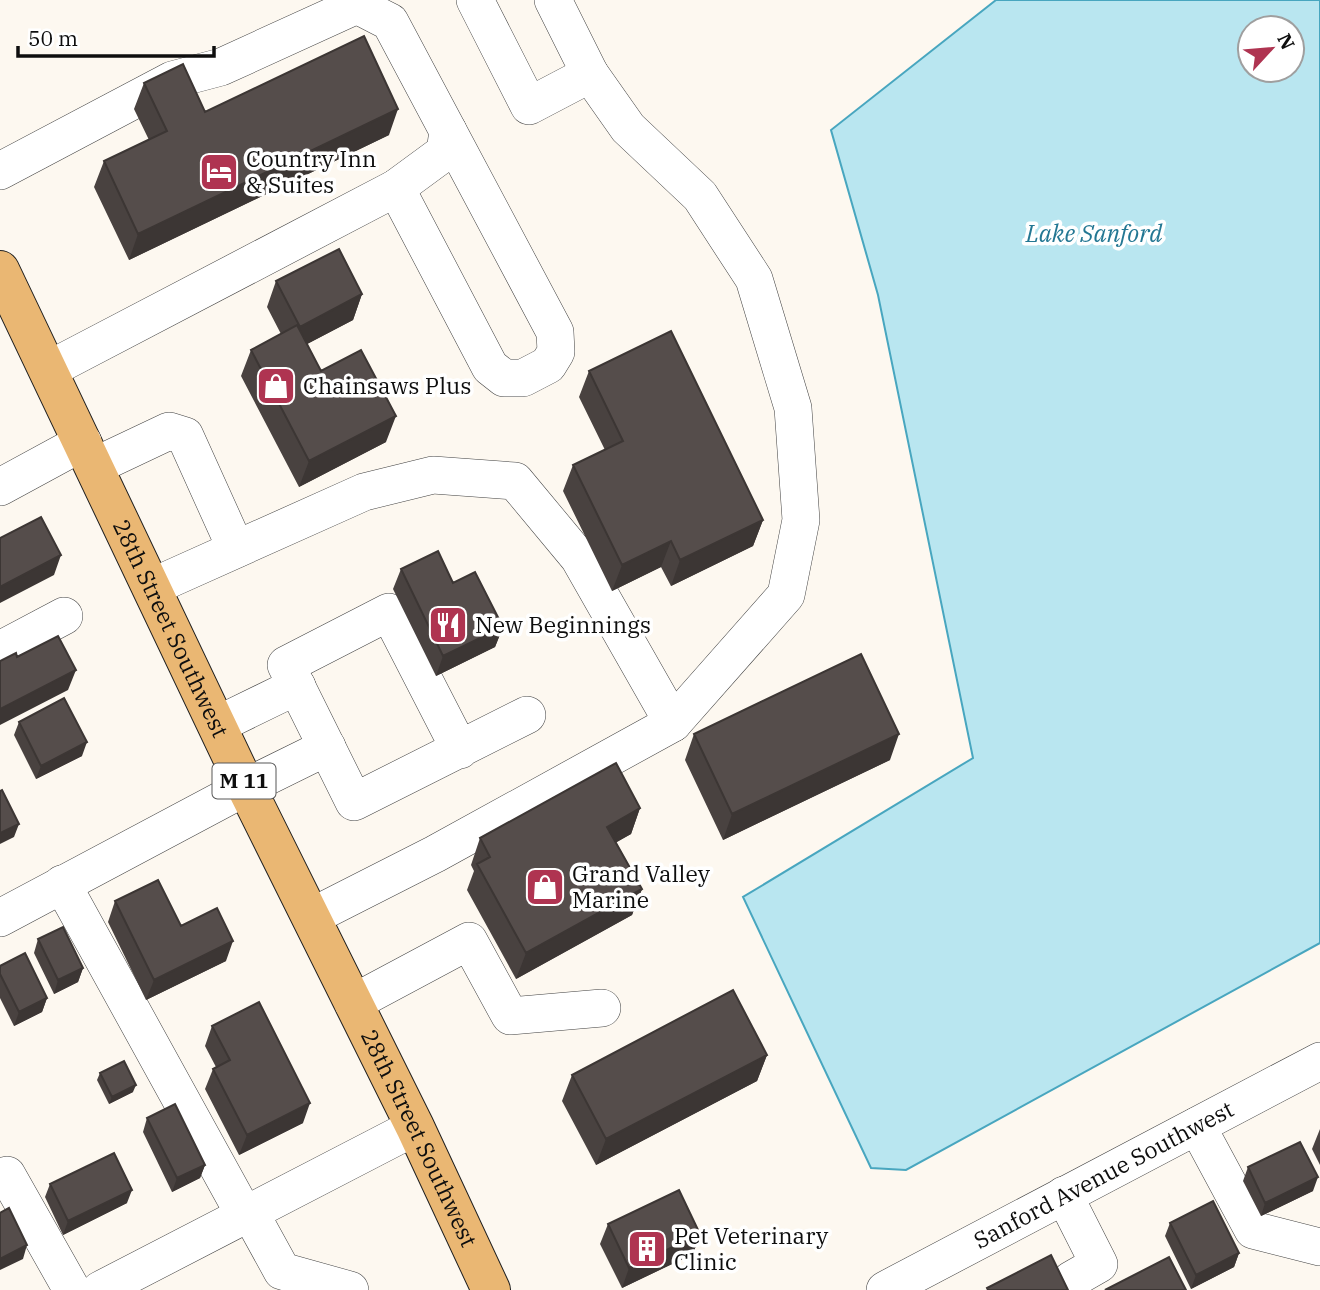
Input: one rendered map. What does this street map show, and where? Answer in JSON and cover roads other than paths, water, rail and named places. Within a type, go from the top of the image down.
[{"type":"main road","name":"28th Street Southwest","points":[[0,270],[246,787],[415,1127],[491,1290]]},
{"type":"street","points":[[475,0],[529,106],[590,74]]},
{"type":"street","points":[[311,917],[435,854],[673,723],[786,596],[801,520],[793,408],[754,279],[700,196],[628,128],[590,74],[553,0]]},
{"type":"street","points":[[0,171],[172,80],[221,67],[357,5],[390,22],[555,332],[556,352],[548,365],[523,377],[505,378],[490,366],[396,188]]},
{"type":"street","points":[[48,370],[396,188],[445,152],[448,131]]},
{"type":"street","points":[[0,487],[89,454],[169,431],[185,436],[236,549]]},
{"type":"street","points":[[152,587],[364,492],[433,475],[515,481],[579,558],[673,723]]},
{"type":"street","points":[[460,750],[389,612],[286,665],[354,802],[460,750],[527,715]]},
{"type":"street","points":[[0,650],[64,616]]},
{"type":"street","points":[[217,724],[297,686]]},
{"type":"street","points":[[0,918],[327,747]]},
{"type":"street","points":[[62,884],[165,1071],[282,1271],[350,1290]]},
{"type":"street","points":[[353,1003],[469,941],[510,1016],[602,1008]]},
{"type":"street","name":"Sanford Avenue Southwest","points":[[903,1286],[1064,1195],[1320,1060]]},
{"type":"street","points":[[1197,1126],[1253,1230],[1320,1247]]},
{"type":"street","points":[[100,1290],[246,1212],[415,1127]]},
{"type":"street","points":[[7,1175],[72,1290]]},
{"type":"street","points":[[1064,1195],[1099,1264],[1070,1280]]},
{"type":"water","name":"Lake Sanford","points":[[996,0],[1320,0],[1320,943],[906,1170],[871,1168],[743,897],[973,758],[878,295],[831,130]]},
{"type":"place","name":"Country Inn & Suites","points":[[219,172]]},
{"type":"place","name":"Chainsaws Plus","points":[[276,386]]},
{"type":"place","name":"New Beginnings","points":[[448,625]]},
{"type":"place","name":"Grand Valley Marine","points":[[545,887]]},
{"type":"place","name":"Pet Veterinary Clinic","points":[[647,1249]]}]
